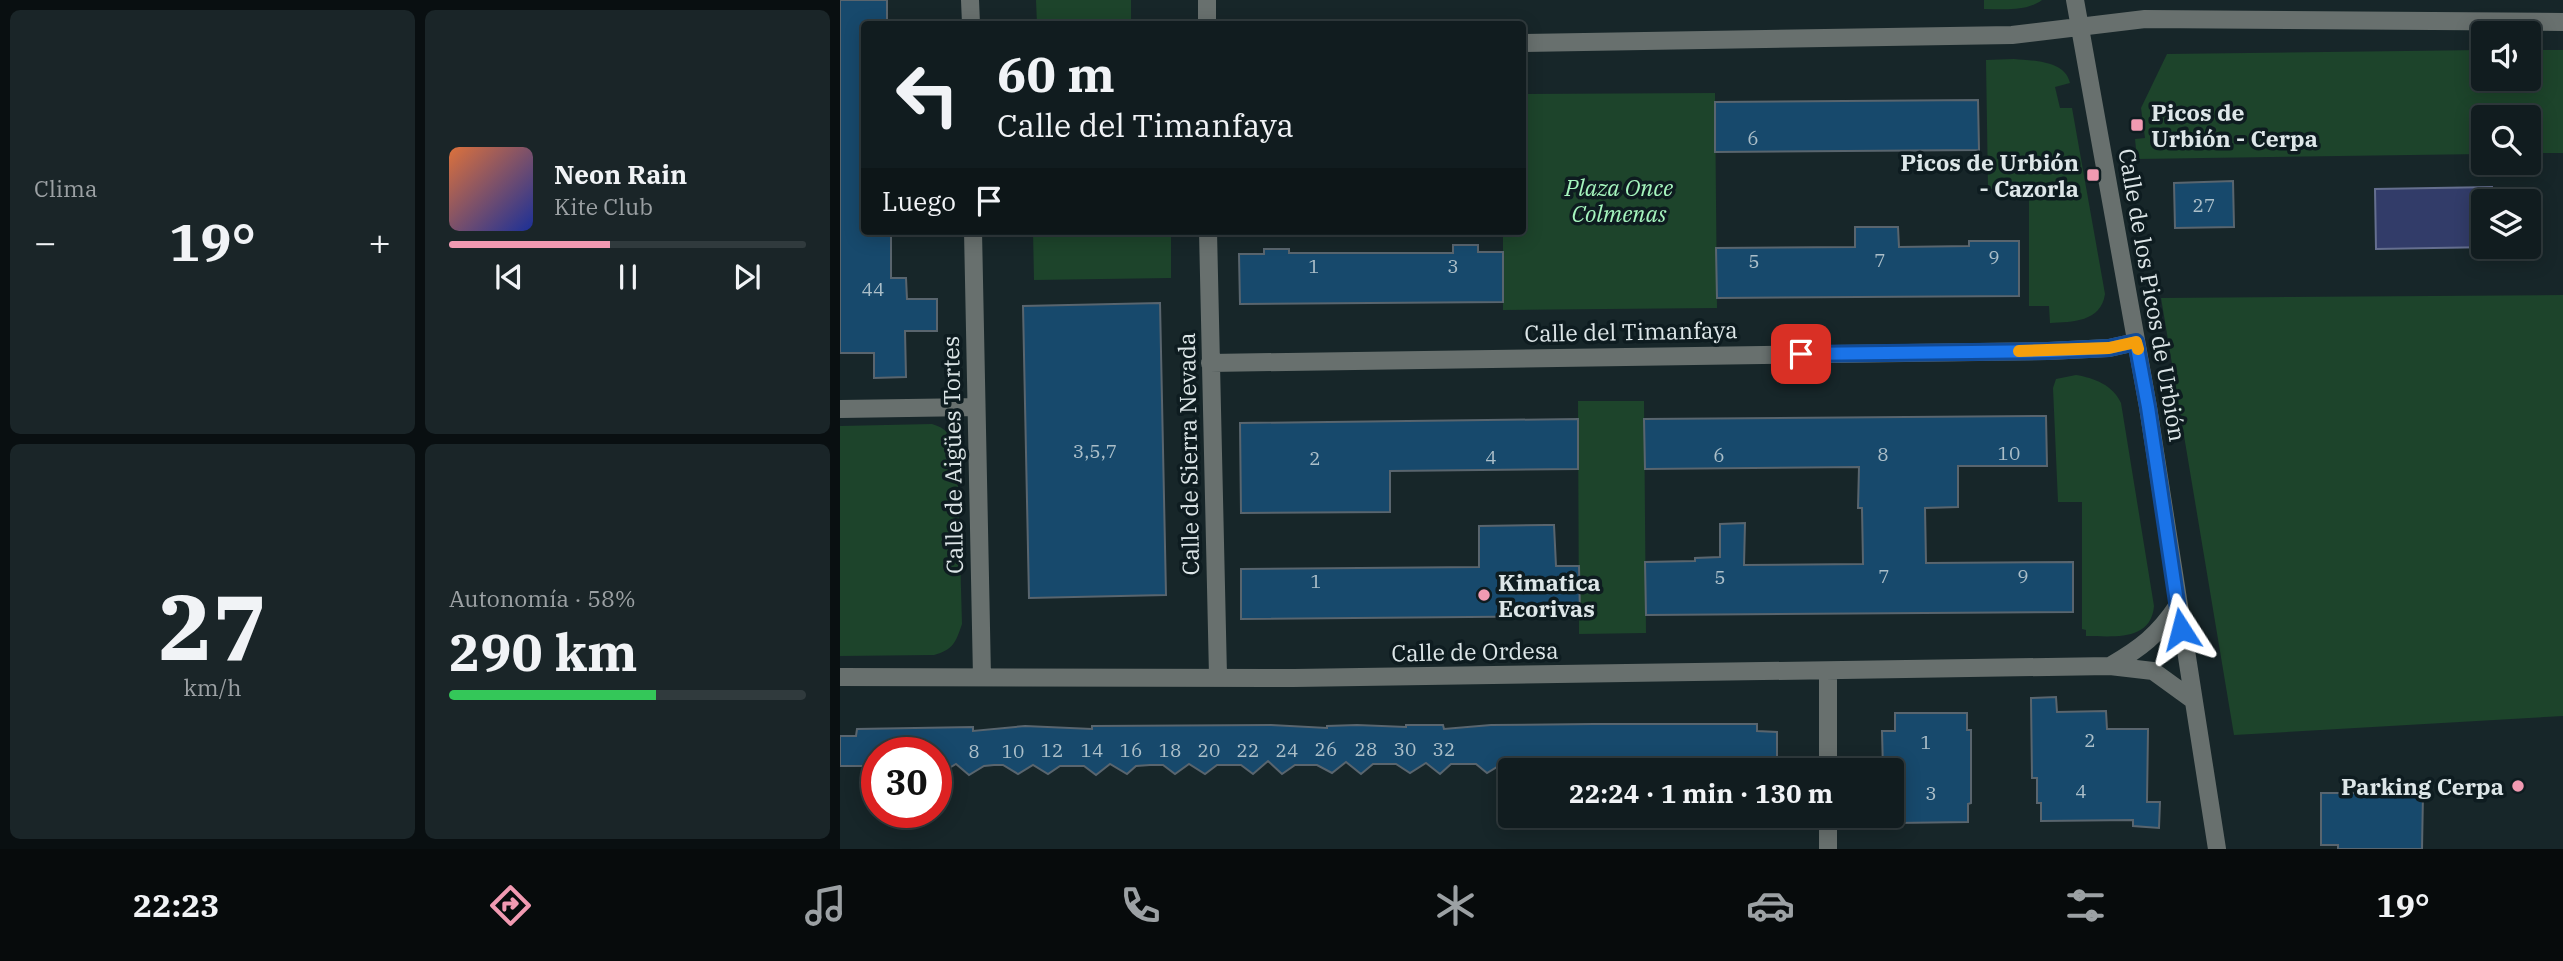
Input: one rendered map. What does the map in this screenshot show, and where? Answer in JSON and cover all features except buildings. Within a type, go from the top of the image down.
[{"type":"street","points":[[970,0],[971,21]]},
{"type":"street","points":[[1207,0],[1207,21]]},
{"type":"street","name":"Calle de los Picos de Urbión","points":[[2075,0],[2148,407],[2217,849]]},
{"type":"street","points":[[1526,43],[2012,35],[2145,19],[2563,22]]},
{"type":"street","name":"Calle de Aigües Tortes","points":[[973,235],[982,677]]},
{"type":"street","name":"Calle de Sierra Nevada","points":[[1208,235],[1218,676]]},
{"type":"street","name":"Calle del Timanfaya","points":[[1210,363],[2048,351],[2109,348],[2136,342]]},
{"type":"street","points":[[840,409],[975,407]]},
{"type":"street","points":[[2110,666],[2147,643],[2163,627],[2178,605]]},
{"type":"street","name":"Calle de Ordesa","points":[[840,677],[1294,678],[2110,666],[2153,671],[2193,700]]},
{"type":"street","points":[[1828,671],[1828,758]]},
{"type":"street","points":[[1828,828],[1828,849]]},
{"type":"green space","points":[[1036,0],[1131,0],[1131,21],[1037,21]]},
{"type":"green space","points":[[1984,0],[2042,0],[2022,8],[1984,9]]},
{"type":"green space","points":[[2471,50],[2471,91],[2541,91],[2541,50],[2563,50],[2563,153],[2541,153],[2541,105],[2471,105],[2471,154],[2137,159],[2135,139],[2145,138],[2141,108],[2167,54]]},
{"type":"green space","points":[[1986,60],[2039,61],[2055,66],[2067,75],[2070,83],[2055,87],[2060,108],[2072,108],[2105,294],[2098,310],[2084,319],[2050,323],[2049,306],[2029,306],[2029,188],[1988,189]]},
{"type":"green space","name":"Plaza Once Colmenas","points":[[1715,93],[1717,308],[1503,310],[1503,235],[1526,235],[1526,94]]},
{"type":"green space","points":[[1033,235],[1171,235],[1171,278],[1034,280]]},
{"type":"green space","points":[[2563,295],[2563,716],[2234,735],[2161,298]]},
{"type":"green space","points":[[2076,375],[2102,383],[2113,391],[2121,403],[2154,606],[2146,626],[2129,634],[2086,636],[2086,630],[2082,629],[2082,502],[2058,502],[2053,388],[2056,379]]},
{"type":"green space","points":[[1578,401],[1644,401],[1646,633],[1579,634]]},
{"type":"green space","points":[[932,424],[948,433],[957,448],[962,624],[958,636],[950,648],[934,655],[840,656],[840,426]]},
{"type":"water","points":[[2492,187],[2492,189],[2471,189],[2471,247],[2376,249],[2375,189]]},
{"type":"slow traffic","points":[[2019,351],[2109,348],[2136,342],[2138,349]]},
{"type":"place","name":"Picos de Urbión - Cerpa","points":[[2137,125]]},
{"type":"place","name":"Picos de Urbión - Cazorla","points":[[2093,175]]},
{"type":"place","name":"Kimatica Ecorivas","points":[[1484,595]]},
{"type":"place","name":"Parking Cerpa","points":[[2518,786]]},
{"type":"route","points":[[1801,354],[2048,351],[2109,348],[2136,342],[2181,629]]}]
